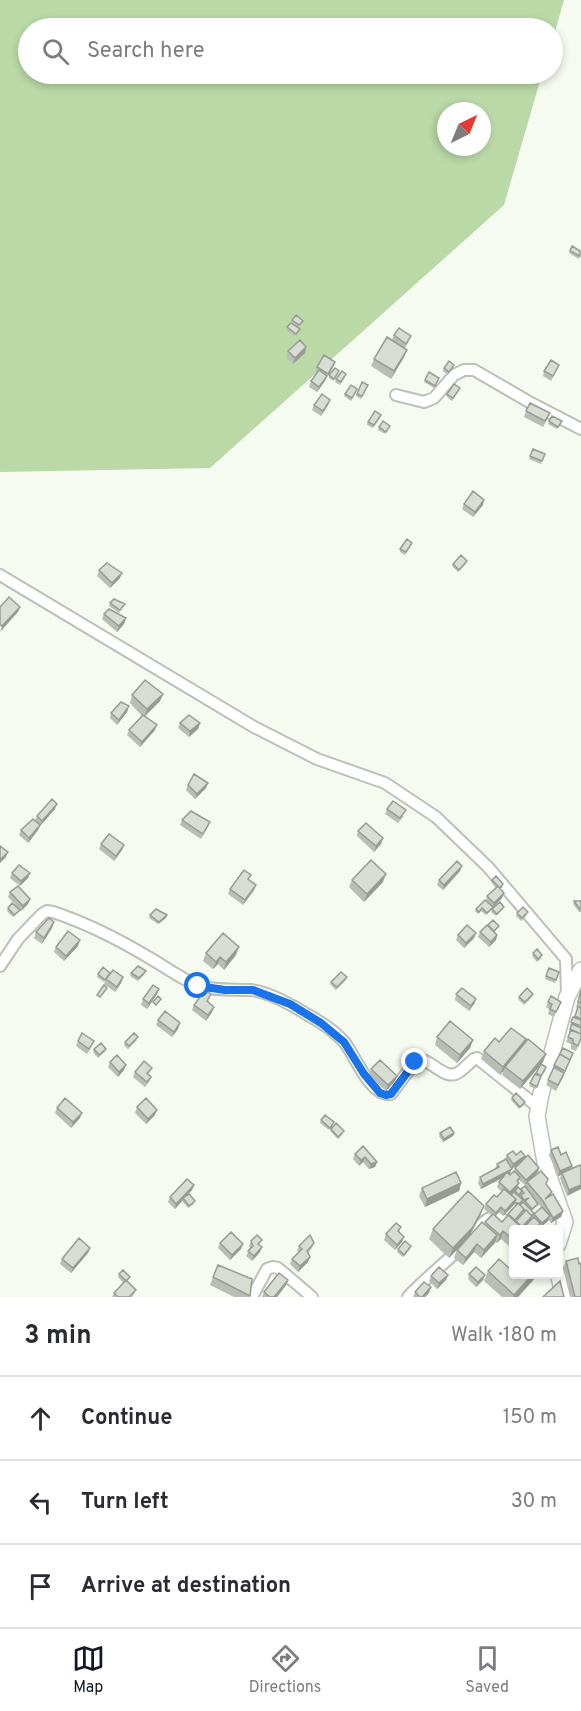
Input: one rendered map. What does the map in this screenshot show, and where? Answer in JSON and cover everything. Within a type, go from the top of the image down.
[{"type":"street","points":[[396,395],[424,402],[434,398],[454,375],[465,370],[474,370],[531,404],[581,429]]},
{"type":"street","points":[[0,575],[254,727],[317,759],[385,783],[436,816],[488,867],[567,959],[567,997]]},
{"type":"street","points":[[0,966],[18,939],[42,914],[47,911],[53,912],[93,927],[198,986],[225,990],[253,990],[290,1004],[321,1023],[344,1042],[364,1074],[380,1093],[391,1094],[419,1059],[425,1059],[446,1074],[452,1075],[457,1074],[477,1058],[537,1107]]},
{"type":"street","points":[[563,1228],[565,1222],[546,1168],[537,1107],[567,997],[581,969]]},
{"type":"street","points":[[408,1297],[490,1218],[499,1218],[511,1225]]},
{"type":"street","points":[[252,1297],[267,1269],[273,1267],[278,1268],[312,1297]]},
{"type":"street","points":[[560,1279],[564,1297]]},
{"type":"green space","points":[[0,0],[564,0],[559,18],[18,18],[18,84],[539,84],[504,205],[210,468],[0,472]]},
{"type":"building","points":[[572,246],[580,251],[580,256],[570,251]]},
{"type":"building","points":[[296,315],[303,321],[299,325],[292,320]]},
{"type":"building","points":[[291,323],[300,329],[296,334],[287,327]]},
{"type":"building","points":[[399,328],[411,336],[406,344],[394,335]]},
{"type":"building","points":[[387,337],[407,350],[394,371],[374,359]]},
{"type":"building","points":[[300,340],[306,347],[295,358],[288,351]]},
{"type":"building","points":[[324,355],[335,362],[328,374],[317,367]]},
{"type":"building","points":[[551,360],[559,365],[553,376],[544,371]]},
{"type":"building","points":[[449,361],[454,365],[449,372],[444,368]]},
{"type":"building","points":[[335,368],[339,371],[334,379],[329,375]]},
{"type":"building","points":[[319,370],[327,376],[319,387],[311,381]]},
{"type":"building","points":[[342,371],[346,374],[341,382],[336,379]]},
{"type":"building","points":[[429,372],[439,378],[435,386],[425,380]]},
{"type":"building","points":[[362,382],[368,385],[362,396],[357,394]]},
{"type":"building","points":[[454,384],[460,388],[453,398],[447,394]]},
{"type":"building","points":[[351,385],[357,389],[352,398],[345,394]]},
{"type":"building","points":[[322,394],[330,400],[323,411],[314,405]]},
{"type":"building","points":[[530,403],[550,413],[545,421],[526,411]]},
{"type":"building","points":[[375,411],[381,415],[374,425],[368,422]]},
{"type":"building","points":[[552,416],[562,421],[558,427],[549,421]]},
{"type":"building","points":[[383,421],[390,426],[386,432],[379,427]]},
{"type":"building","points":[[533,449],[545,454],[542,461],[530,456]]},
{"type":"building","points":[[473,491],[484,500],[475,512],[464,504]]},
{"type":"building","points":[[407,539],[412,543],[406,552],[400,549]]},
{"type":"building","points":[[461,555],[467,561],[459,570],[453,564]]},
{"type":"building","points":[[107,563],[122,573],[112,583],[99,570]]},
{"type":"building","points":[[9,597],[20,607],[2,626],[0,625],[0,607]]},
{"type":"building","points":[[114,599],[125,604],[120,610],[110,603]]},
{"type":"building","points":[[109,609],[126,618],[119,626],[104,614]]},
{"type":"building","points":[[145,680],[163,694],[147,709],[132,695]]},
{"type":"building","points":[[121,702],[129,706],[119,720],[111,713]]},
{"type":"building","points":[[143,715],[157,725],[142,742],[129,730]]},
{"type":"building","points":[[189,715],[200,723],[190,731],[180,723]]},
{"type":"building","points":[[194,774],[208,783],[197,794],[188,785]]},
{"type":"building","points":[[52,799],[57,804],[42,821],[37,816]]},
{"type":"building","points":[[393,801],[406,810],[400,818],[387,809]]},
{"type":"building","points":[[191,811],[210,822],[203,834],[182,820]]},
{"type":"building","points":[[33,819],[40,825],[29,838],[21,830]]},
{"type":"building","points":[[366,823],[383,838],[376,846],[358,831]]},
{"type":"building","points":[[109,834],[124,845],[116,856],[101,844]]},
{"type":"building","points":[[0,846],[8,852],[0,860]]},
{"type":"building","points":[[371,860],[386,874],[367,894],[352,880]]},
{"type":"building","points":[[457,861],[462,866],[444,885],[439,880]]},
{"type":"building","points":[[19,865],[30,873],[21,881],[12,873]]},
{"type":"building","points":[[244,870],[251,875],[248,879],[256,885],[245,900],[230,889]]},
{"type":"building","points":[[496,876],[503,884],[500,888],[492,880]]},
{"type":"building","points":[[18,886],[30,899],[23,906],[10,892]]},
{"type":"building","points":[[498,886],[504,893],[494,903],[487,896]]},
{"type":"building","points":[[485,900],[493,907],[487,913],[482,908],[479,912],[476,909]]},
{"type":"building","points":[[574,901],[581,901],[581,909],[580,909]]},
{"type":"building","points":[[500,902],[504,907],[497,914],[492,909]]},
{"type":"building","points":[[12,903],[20,910],[14,915],[8,908]]},
{"type":"building","points":[[523,907],[528,912],[522,918],[517,913]]},
{"type":"building","points":[[156,909],[167,915],[159,922],[150,915]]},
{"type":"building","points":[[49,918],[54,922],[44,938],[36,932]]},
{"type":"building","points":[[493,920],[499,926],[494,931],[488,925]]},
{"type":"building","points":[[467,925],[476,933],[466,943],[458,935]]},
{"type":"building","points":[[487,925],[497,935],[491,942],[480,932]]},
{"type":"building","points":[[68,931],[80,940],[66,956],[56,947]]},
{"type":"building","points":[[223,933],[239,947],[226,962],[220,957],[216,962],[206,953]]},
{"type":"building","points":[[537,949],[542,955],[538,959],[533,953]]},
{"type":"building","points":[[138,966],[146,971],[139,978],[131,973]]},
{"type":"building","points":[[103,967],[110,973],[105,980],[98,974]]},
{"type":"building","points":[[549,968],[559,972],[556,980],[546,976]]},
{"type":"building","points":[[113,970],[123,977],[117,987],[106,979]]},
{"type":"building","points":[[341,972],[347,977],[337,987],[331,982]]},
{"type":"building","points":[[104,985],[107,988],[100,997],[97,995]]},
{"type":"building","points":[[153,985],[159,989],[149,1003],[143,999]]},
{"type":"building","points":[[462,988],[476,999],[471,1006],[456,994]]},
{"type":"building","points":[[527,988],[533,994],[525,1002],[519,997]]},
{"type":"building","points":[[205,990],[211,994],[207,1001],[214,1007],[208,1015],[194,1005]]},
{"type":"building","points":[[158,996],[161,999],[156,1005],[153,1002]]},
{"type":"building","points":[[551,996],[561,1002],[556,1012],[550,1009],[552,1004],[548,1002]]},
{"type":"building","points":[[578,1007],[581,1008],[581,1019],[575,1016]]},
{"type":"building","points":[[165,1011],[180,1023],[174,1032],[158,1020]]},
{"type":"building","points":[[573,1017],[581,1020],[581,1026],[571,1022]]},
{"type":"building","points":[[450,1021],[473,1040],[460,1055],[437,1037]]},
{"type":"building","points":[[572,1024],[581,1028],[581,1034],[570,1029]]},
{"type":"building","points":[[511,1028],[526,1039],[503,1067],[484,1051],[495,1038],[499,1042]]},
{"type":"building","points":[[571,1030],[581,1034],[578,1046],[573,1043],[573,1039],[568,1037]]},
{"type":"building","points":[[82,1033],[94,1041],[89,1049],[78,1041]]},
{"type":"building","points":[[134,1033],[138,1037],[129,1046],[125,1042]]},
{"type":"building","points":[[528,1039],[546,1054],[523,1081],[505,1067]]},
{"type":"building","points":[[101,1043],[106,1049],[99,1055],[94,1049]]},
{"type":"building","points":[[563,1048],[573,1053],[570,1060],[559,1055]]},
{"type":"building","points":[[560,1054],[570,1060],[565,1071],[554,1065]]},
{"type":"building","points":[[117,1055],[126,1065],[119,1072],[110,1062]]},
{"type":"building","points":[[380,1060],[397,1076],[388,1085],[371,1069]]},
{"type":"building","points":[[144,1061],[152,1068],[147,1073],[151,1077],[147,1082],[135,1072]]},
{"type":"building","points":[[541,1064],[546,1067],[541,1076],[536,1073]]},
{"type":"building","points":[[554,1067],[564,1073],[558,1085],[548,1080]]},
{"type":"building","points":[[535,1074],[541,1076],[537,1087],[530,1083]]},
{"type":"building","points":[[516,1093],[525,1102],[520,1107],[512,1098]]},
{"type":"building","points":[[65,1098],[82,1113],[73,1122],[57,1108]]},
{"type":"building","points":[[146,1098],[157,1110],[148,1119],[137,1107]]},
{"type":"building","points":[[325,1115],[334,1122],[330,1128],[321,1120]]},
{"type":"building","points":[[336,1123],[344,1131],[338,1137],[331,1129]]},
{"type":"building","points":[[450,1127],[454,1133],[444,1139],[440,1133]]},
{"type":"building","points":[[363,1146],[377,1162],[371,1164],[365,1157],[361,1160],[355,1154]]},
{"type":"building","points":[[558,1147],[561,1155],[566,1152],[572,1166],[560,1171],[551,1150]]},
{"type":"building","points":[[513,1151],[516,1155],[521,1151],[525,1156],[513,1164],[507,1155]]},
{"type":"building","points":[[528,1155],[539,1168],[526,1180],[515,1168]]},
{"type":"building","points":[[506,1159],[512,1169],[483,1184],[480,1177],[499,1167],[497,1164]]},
{"type":"building","points":[[580,1165],[581,1185],[569,1190],[562,1173]]},
{"type":"building","points":[[514,1171],[520,1177],[517,1181],[519,1183],[510,1192],[499,1182],[507,1172],[510,1175]]},
{"type":"building","points":[[541,1171],[548,1179],[546,1184],[552,1192],[545,1199],[553,1194],[563,1211],[553,1218],[543,1201],[527,1182]]},
{"type":"building","points":[[456,1172],[461,1183],[427,1199],[422,1188]]},
{"type":"building","points":[[187,1179],[194,1185],[176,1204],[170,1197]]},
{"type":"building","points":[[525,1186],[538,1204],[532,1209],[525,1201],[529,1198],[524,1200],[521,1195],[524,1193],[521,1189]]},
{"type":"building","points":[[518,1187],[522,1191],[519,1195],[515,1191]]},
{"type":"building","points":[[504,1189],[516,1199],[505,1211],[501,1207],[496,1213],[486,1204]]},
{"type":"building","points":[[468,1191],[484,1206],[473,1227],[453,1248],[433,1229]]},
{"type":"building","points":[[514,1192],[523,1200],[519,1204],[511,1195]]},
{"type":"building","points":[[189,1194],[195,1201],[189,1206],[183,1198]]},
{"type":"building","points":[[523,1202],[534,1213],[532,1216],[520,1205]]},
{"type":"building","points":[[518,1203],[524,1209],[515,1220],[508,1214]]},
{"type":"building","points":[[542,1207],[550,1216],[542,1223],[534,1214]]},
{"type":"building","points":[[526,1210],[532,1216],[524,1225],[516,1221]]},
{"type":"building","points":[[493,1214],[502,1222],[508,1215],[519,1225],[509,1225],[509,1236],[503,1231],[500,1235],[485,1222]]},
{"type":"building","points":[[534,1217],[540,1223],[539,1225],[526,1225]]},
{"type":"building","points":[[482,1222],[497,1235],[484,1250],[477,1244],[466,1258],[457,1250]]},
{"type":"building","points":[[396,1223],[401,1227],[398,1231],[404,1237],[397,1245],[386,1234]]},
{"type":"building","points":[[231,1232],[243,1244],[232,1255],[220,1243]]},
{"type":"building","points":[[257,1235],[262,1240],[258,1244],[262,1247],[254,1256],[248,1251],[253,1246],[251,1241]]},
{"type":"building","points":[[310,1235],[314,1243],[307,1251],[310,1257],[300,1266],[292,1259],[302,1249],[299,1246]]},
{"type":"building","points":[[79,1238],[90,1248],[73,1268],[62,1259]]},
{"type":"building","points":[[405,1241],[411,1246],[404,1255],[398,1249]]},
{"type":"building","points":[[578,1258],[579,1264],[581,1263],[581,1297],[575,1297],[566,1261]]},
{"type":"building","points":[[499,1259],[509,1268],[509,1279],[528,1279],[514,1295],[488,1271]]},
{"type":"building","points":[[218,1265],[252,1279],[250,1296],[213,1277]]},
{"type":"building","points":[[439,1267],[448,1275],[439,1283],[431,1276]]},
{"type":"building","points":[[476,1267],[485,1275],[478,1282],[469,1274]]},
{"type":"building","points":[[123,1270],[130,1277],[126,1281],[119,1274]]},
{"type":"building","points":[[279,1273],[288,1280],[274,1297],[270,1297],[264,1292]]},
{"type":"building","points":[[126,1280],[136,1290],[129,1297],[118,1297],[114,1293]]},
{"type":"building","points":[[560,1281],[564,1297],[543,1297]]},
{"type":"building","points":[[424,1282],[431,1287],[420,1297],[415,1292]]},
{"type":"route","points":[[198,986],[225,990],[253,990],[290,1004],[321,1023],[344,1042],[364,1074],[380,1093],[391,1094],[415,1062]]}]
